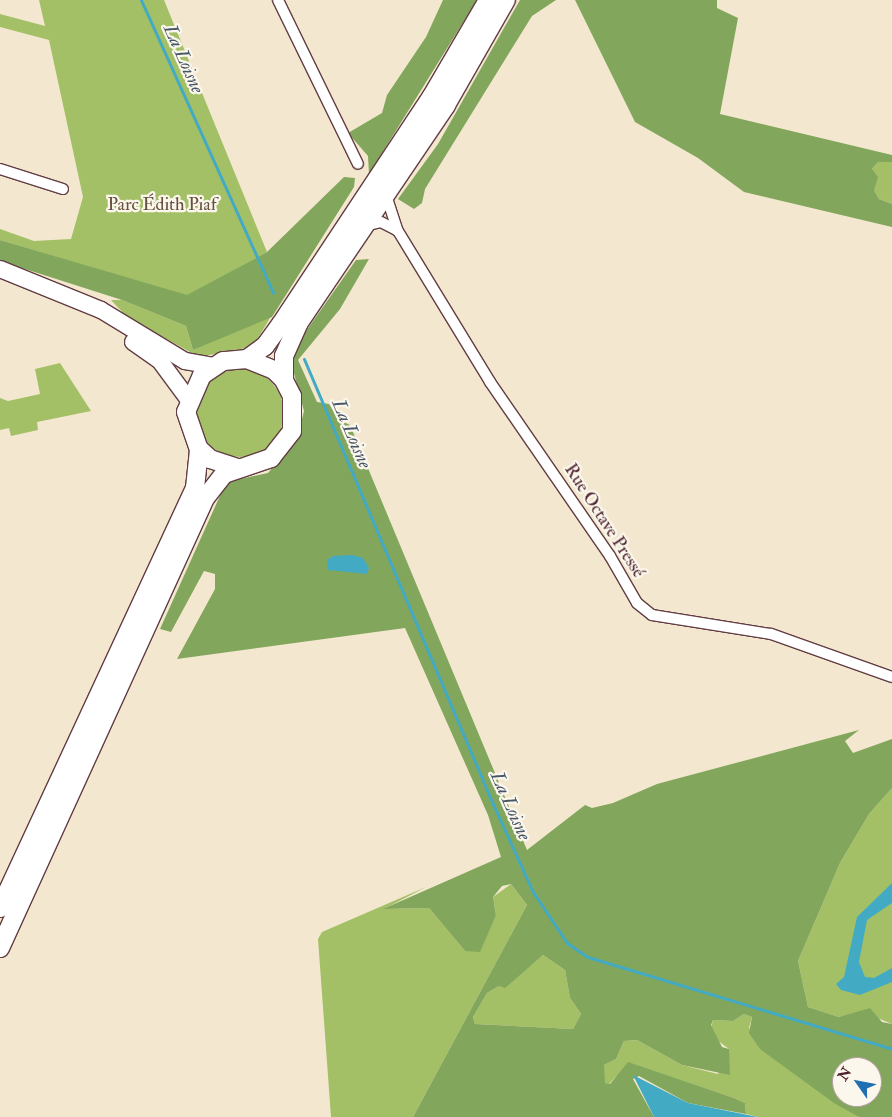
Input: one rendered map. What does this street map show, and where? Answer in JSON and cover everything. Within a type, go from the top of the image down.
[{"type":"highway","points":[[238,468],[223,465],[199,449],[187,426],[188,399],[193,386],[212,366],[247,359],[265,346],[432,96],[488,0]]},
{"type":"highway","points":[[0,948],[206,496],[224,474],[271,458],[284,446],[295,413],[284,380],[284,356],[292,337],[363,227],[446,105],[506,0]]},
{"type":"highway","points":[[247,359],[274,370],[284,380]]},
{"type":"highway","points":[[0,908],[194,488],[199,449]]},
{"type":"highway","points":[[0,895],[16,872]]},
{"type":"main road","points":[[1,276],[101,310],[185,361],[212,366]]},
{"type":"main road","points":[[1,276],[106,324],[160,360],[188,399]]},
{"type":"street","points":[[278,0],[358,164]]},
{"type":"street","points":[[0,169],[63,189]]},
{"type":"street","name":"Rue Octave Pressé","points":[[386,193],[398,231],[490,382],[610,556],[637,603],[652,615],[771,634],[892,677]]},
{"type":"street","points":[[363,227],[381,222],[398,231]]},
{"type":"green space","name":"Parc Édith Piaf","points":[[39,0],[164,0],[267,252],[187,296],[0,240],[0,229],[34,241],[71,239],[83,197],[49,40],[0,27],[0,14],[45,26]]},
{"type":"green space","points":[[443,0],[477,0],[369,174],[368,156],[348,133],[382,113],[387,95],[426,37]]},
{"type":"green space","points":[[520,0],[556,0],[532,16],[425,189],[422,203],[414,209],[398,199],[438,144]]},
{"type":"green space","points":[[575,0],[717,0],[717,8],[738,18],[720,114],[892,155],[892,162],[878,162],[872,169],[878,177],[874,190],[879,199],[892,204],[892,227],[744,192],[698,158],[635,122]]},
{"type":"green space","points":[[878,162],[892,162],[892,204],[879,199],[874,190],[872,169]]},
{"type":"green space","points":[[344,177],[355,178],[354,187],[272,317],[193,350],[186,326],[122,300],[0,261],[0,240],[187,295],[267,252]]},
{"type":"green space","points":[[369,259],[340,309],[298,360],[317,402],[329,404],[339,420],[350,425],[527,850],[585,805],[592,808],[613,803],[657,784],[859,730],[845,741],[853,753],[892,739],[892,788],[869,814],[840,863],[798,961],[808,1007],[839,1017],[870,1008],[882,1022],[892,1024],[892,1117],[859,1117],[841,1107],[882,1107],[882,1057],[832,1057],[832,1102],[760,1049],[749,1033],[752,1017],[744,1014],[733,1021],[713,1020],[711,1025],[722,1047],[729,1049],[730,1075],[682,1065],[637,1040],[624,1041],[616,1059],[604,1065],[605,1083],[610,1084],[628,1062],[734,1098],[745,1103],[746,1114],[688,1103],[639,1076],[633,1079],[654,1117],[413,1117],[527,905],[511,884],[502,886],[493,897],[496,915],[480,952],[465,951],[429,908],[383,909],[501,857],[488,815],[405,628],[177,659],[215,589],[215,574],[204,571],[171,632],[160,629],[223,489],[231,481],[268,473],[297,439],[304,411],[292,366],[299,341],[356,260]],"holes":[[[543,955],[565,970],[570,998],[581,1014],[573,1029],[475,1024],[473,1017],[487,993],[499,986],[505,988]]]},
{"type":"green space","points":[[111,300],[122,300],[186,326],[193,350],[259,319],[270,318],[255,343],[246,348],[199,357],[127,317]]},
{"type":"green space","points":[[60,363],[91,411],[37,422],[38,430],[11,436],[9,428],[0,430],[0,398],[8,401],[40,394],[35,369]]},
{"type":"green space","points":[[240,369],[257,373],[271,382],[280,396],[284,413],[280,430],[271,444],[257,453],[240,457],[223,453],[209,444],[200,430],[196,413],[200,396],[209,382],[223,373]]},
{"type":"green space","points":[[892,788],[892,1024],[863,1012],[839,1017],[808,1007],[798,961],[840,863],[869,814]]},
{"type":"green space","points":[[511,884],[527,905],[413,1117],[331,1117],[318,939],[322,932],[426,887],[384,909],[429,908],[465,951],[496,915],[493,897]]},
{"type":"green space","points":[[543,955],[565,970],[570,998],[581,1014],[573,1029],[475,1024],[473,1017],[487,993],[499,986],[505,987]]},
{"type":"green space","points":[[744,1014],[752,1017],[749,1028],[782,1063],[832,1098],[832,1107],[845,1107],[859,1117],[758,1117],[746,1114],[745,1103],[734,1098],[629,1063],[609,1084],[604,1083],[604,1065],[616,1059],[624,1041],[637,1040],[682,1065],[718,1074],[729,1049],[717,1040],[711,1028],[713,1020],[733,1021]]},
{"type":"water","points":[[352,555],[363,558],[369,568],[367,574],[328,570],[327,560],[333,556]]},
{"type":"water","points":[[892,883],[892,903],[867,920],[859,962],[865,977],[874,978],[892,968],[892,982],[860,995],[841,990],[836,984],[844,977],[857,917]]},
{"type":"water","points":[[633,1075],[688,1103],[758,1117],[654,1117]]},
{"type":"waterway","name":"La Loisne","points":[[141,0],[273,293]]},
{"type":"waterway","name":"La Loisne","points":[[304,359],[493,804],[533,892],[567,943],[588,957],[892,1049]]}]
